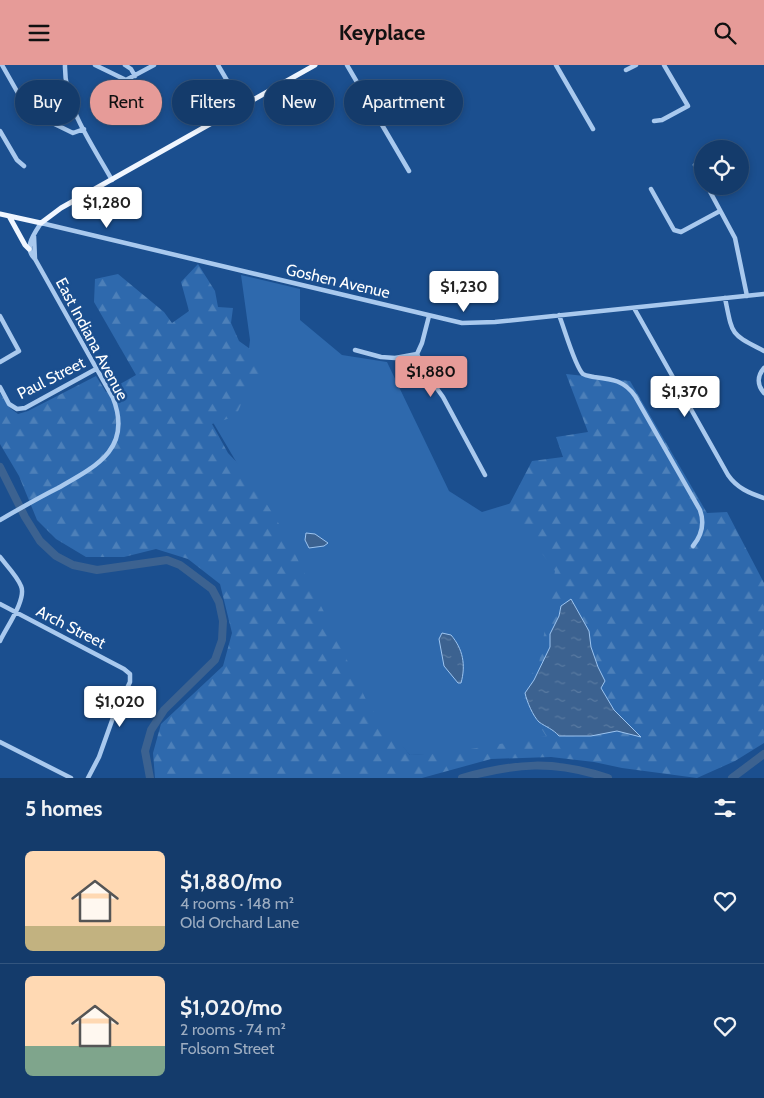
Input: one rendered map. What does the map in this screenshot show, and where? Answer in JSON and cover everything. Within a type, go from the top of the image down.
[{"type":"main road","points":[[254,99],[315,65]]},
{"type":"main road","points":[[41,223],[50,215],[208,125]]},
{"type":"main road","name":"Goshen Avenue","points":[[0,214],[41,223]]},
{"type":"main road","points":[[9,216],[29,249]]},
{"type":"street","points":[[2,65],[30,112],[73,133],[84,129]]},
{"type":"street","points":[[65,65],[72,104],[112,179]]},
{"type":"street","points":[[95,65],[126,80],[154,65]]},
{"type":"street","points":[[124,65],[131,69],[134,76]]},
{"type":"street","points":[[218,65],[227,80]]},
{"type":"street","points":[[347,65],[409,171]]},
{"type":"street","points":[[556,65],[593,129]]},
{"type":"street","points":[[626,70],[636,65]]},
{"type":"street","points":[[654,121],[662,121],[688,106],[664,65]]},
{"type":"street","points":[[0,131],[17,160],[24,166]]},
{"type":"street","points":[[651,189],[674,230],[677,232],[681,232],[720,211]]},
{"type":"street","points":[[712,195],[735,239],[747,296]]},
{"type":"street","points":[[29,249],[29,243],[41,223]]},
{"type":"street","name":"Goshen Avenue","points":[[41,223],[462,323],[634,308],[764,294]]},
{"type":"street","name":"East Indiana Avenue","points":[[34,236],[35,259]]},
{"type":"street","name":"East Indiana Avenue","points":[[1,520],[96,466],[106,457],[115,441],[118,424],[118,415],[113,398],[29,249]]},
{"type":"street","points":[[725,298],[734,334],[764,351]]},
{"type":"street","points":[[634,308],[728,475],[745,491],[764,498]]},
{"type":"street","points":[[559,315],[576,364],[582,373],[587,376],[616,379],[627,386],[635,396],[700,510],[703,526],[700,536],[693,546]]},
{"type":"street","points":[[0,316],[19,351],[0,362]]},
{"type":"street","points":[[417,353],[422,343],[429,316]]},
{"type":"street","points":[[355,350],[381,357],[395,358],[417,353]]},
{"type":"street","points":[[417,353],[485,475]]},
{"type":"street","points":[[764,367],[759,376],[759,385],[764,393]]},
{"type":"street","name":"Paul Street","points":[[0,387],[9,404],[17,409],[25,408],[96,369]]},
{"type":"street","points":[[0,557],[22,589],[22,598],[0,641]]},
{"type":"street","name":"Arch Street","points":[[0,604],[124,669],[130,674],[130,682],[114,715],[99,757],[88,778]]},
{"type":"street","points":[[0,742],[71,778]]},
{"type":"green space","points":[[198,264],[215,291],[218,307],[233,308],[231,323],[239,341],[253,351],[264,371],[248,388],[236,416],[212,424],[228,453],[248,474],[284,532],[369,706],[410,755],[453,752],[546,736],[519,693],[539,663],[555,571],[508,507],[532,461],[563,457],[556,437],[588,432],[566,374],[630,381],[707,513],[727,512],[764,583],[764,743],[735,761],[697,778],[551,757],[491,759],[422,778],[155,778],[153,753],[161,724],[223,666],[232,633],[220,584],[188,559],[156,549],[124,557],[86,557],[56,539],[37,520],[19,476],[0,444],[0,393],[10,408],[18,414],[28,411],[96,376],[106,392],[136,375],[94,302],[95,279],[118,274],[164,312],[172,323],[189,311],[181,282]]},
{"type":"green space","points":[[241,275],[300,289],[300,320],[342,355],[387,362],[449,491],[482,512],[515,502],[576,572],[568,749],[410,755],[363,705],[271,521],[211,419],[245,382],[250,340]]},
{"type":"water","points":[[306,533],[315,534],[328,543],[324,546],[309,548],[305,540]]},
{"type":"water","points":[[571,599],[589,631],[591,647],[605,681],[601,688],[614,710],[641,737],[617,731],[591,736],[559,736],[539,722],[532,713],[525,693],[534,680],[550,647],[550,634],[559,616],[561,606]]},
{"type":"water","points":[[442,633],[451,635],[461,652],[463,670],[461,683],[458,683],[444,666],[439,639]]},
{"type":"waterway","points":[[0,467],[25,517],[40,541],[56,556],[73,565],[97,570],[167,560],[180,565],[212,589],[219,602],[223,621],[222,640],[215,660],[164,710],[151,730],[145,751],[150,778]]},
{"type":"waterway","points":[[732,778],[764,754]]},
{"type":"waterway","points":[[462,778],[500,769],[535,766],[570,768],[608,778]]}]
